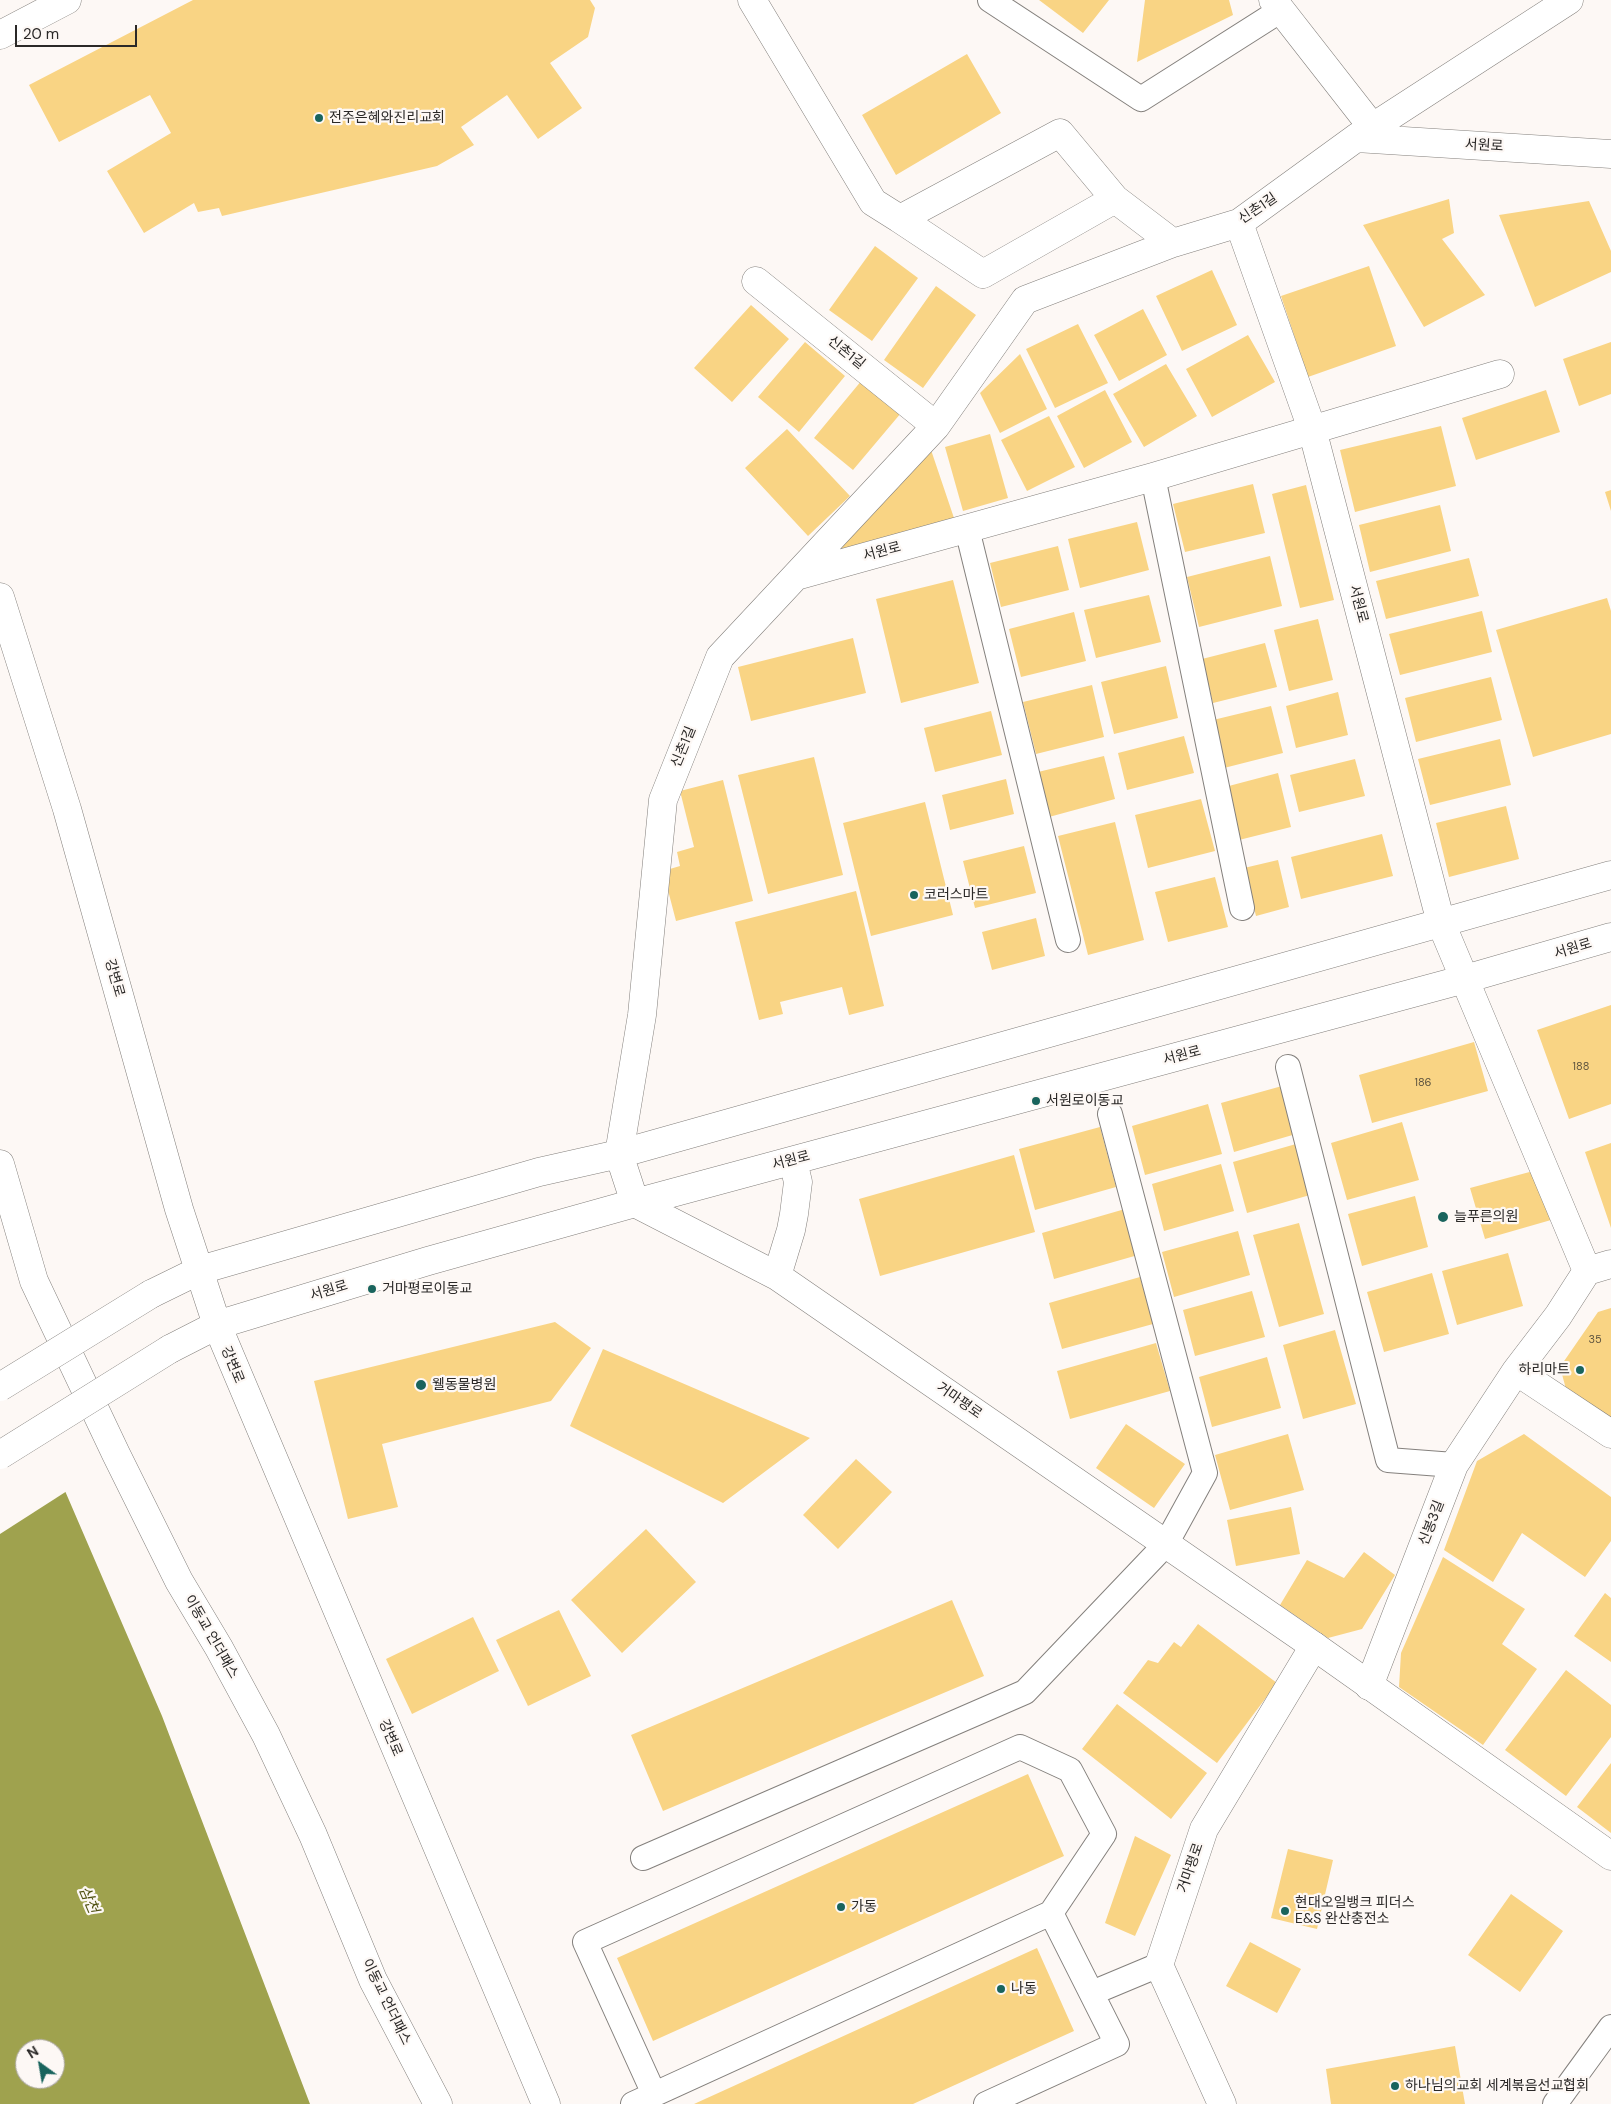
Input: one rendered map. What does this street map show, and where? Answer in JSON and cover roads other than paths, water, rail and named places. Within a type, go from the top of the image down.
[{"type":"street","points":[[0,35],[67,0]]},
{"type":"street","points":[[752,0],[873,202],[982,274],[1115,199]]},
{"type":"street","name":"신촌1길","points":[[619,1154],[642,1015],[663,800],[720,657],[936,426],[1025,300],[1173,243],[1239,223],[1365,133],[1569,0]]},
{"type":"street","points":[[1277,5],[1365,133]]},
{"type":"street","points":[[900,220],[1060,133],[1115,199],[1173,243]]},
{"type":"street","name":"서원로","points":[[1365,133],[1611,154]]},
{"type":"street","name":"서원로","points":[[1239,223],[1312,429],[1441,924],[1465,980],[1599,1267]]},
{"type":"street","name":"신촌1길","points":[[756,282],[936,426]]},
{"type":"street","name":"서원로","points":[[796,576],[1153,477],[1500,374]]},
{"type":"street","name":"강변로","points":[[0,597],[67,809],[179,1209],[217,1325],[546,2104]]},
{"type":"street","points":[[0,1387],[151,1294],[200,1270],[539,1172],[619,1154],[1611,875]]},
{"type":"street","name":"서원로","points":[[0,1455],[170,1350],[217,1325],[428,1261],[635,1203],[1465,980],[1611,937]]},
{"type":"street","points":[[619,1154],[635,1203]]},
{"type":"street","points":[[777,1276],[794,1214],[798,1182],[793,1161]]},
{"type":"street","name":"이동교 언더패스","points":[[0,1164],[34,1281],[179,1581],[219,1648],[266,1735],[312,1836],[373,1980],[438,2104]]},
{"type":"street","name":"거마평로","points":[[635,1203],[777,1276],[1314,1646],[1611,1856]]},
{"type":"street","name":"신봉3길","points":[[1369,1686],[1454,1465],[1516,1371],[1599,1267]]},
{"type":"street","points":[[1516,1371],[1611,1434]]},
{"type":"street","name":"거마평로","points":[[1159,1965],[1204,1829],[1314,1646]]},
{"type":"street","points":[[1159,1965],[1222,2104]]},
{"type":"lane","points":[[990,0],[1142,99],[1277,5]]},
{"type":"lane","points":[[1153,477],[1242,908]]},
{"type":"lane","points":[[967,529],[1068,940]]},
{"type":"lane","points":[[1288,1067],[1388,1460],[1454,1465]]},
{"type":"lane","points":[[643,1858],[1025,1692],[1166,1544],[1205,1473],[1110,1114]]},
{"type":"lane","points":[[633,2104],[1051,1913],[1104,1834],[1070,1770],[1020,1747],[585,1942],[654,2094]]},
{"type":"lane","points":[[986,2104],[1116,2044],[1092,1992],[1051,1913]]},
{"type":"lane","points":[[1092,1992],[1159,1965]]},
{"type":"lane","points":[[1555,2104],[1611,2027]]},
{"type":"water","name":"삼천","points":[[0,1340],[162,1716],[310,2104],[0,2104]]},
{"type":"place","name":"전주은혜와진리교회","points":[[319,118]]},
{"type":"place","name":"코러스마트","points":[[914,895]]},
{"type":"place","name":"서원로이동교","points":[[1036,1101]]},
{"type":"place","name":"늘푸른의원","points":[[1443,1217]]},
{"type":"place","name":"거마평로이동교","points":[[372,1289]]},
{"type":"place","name":"하리마트","points":[[1580,1370]]},
{"type":"place","name":"웰동물병원","points":[[421,1385]]},
{"type":"place","name":"가동","points":[[841,1907]]},
{"type":"place","name":"현대오일뱅크 피더스 E&S 완산충전소","points":[[1285,1911]]},
{"type":"place","name":"나동","points":[[1001,1989]]},
{"type":"place","name":"하나님의교회 세계볶음선교협회","points":[[1395,2086]]}]
